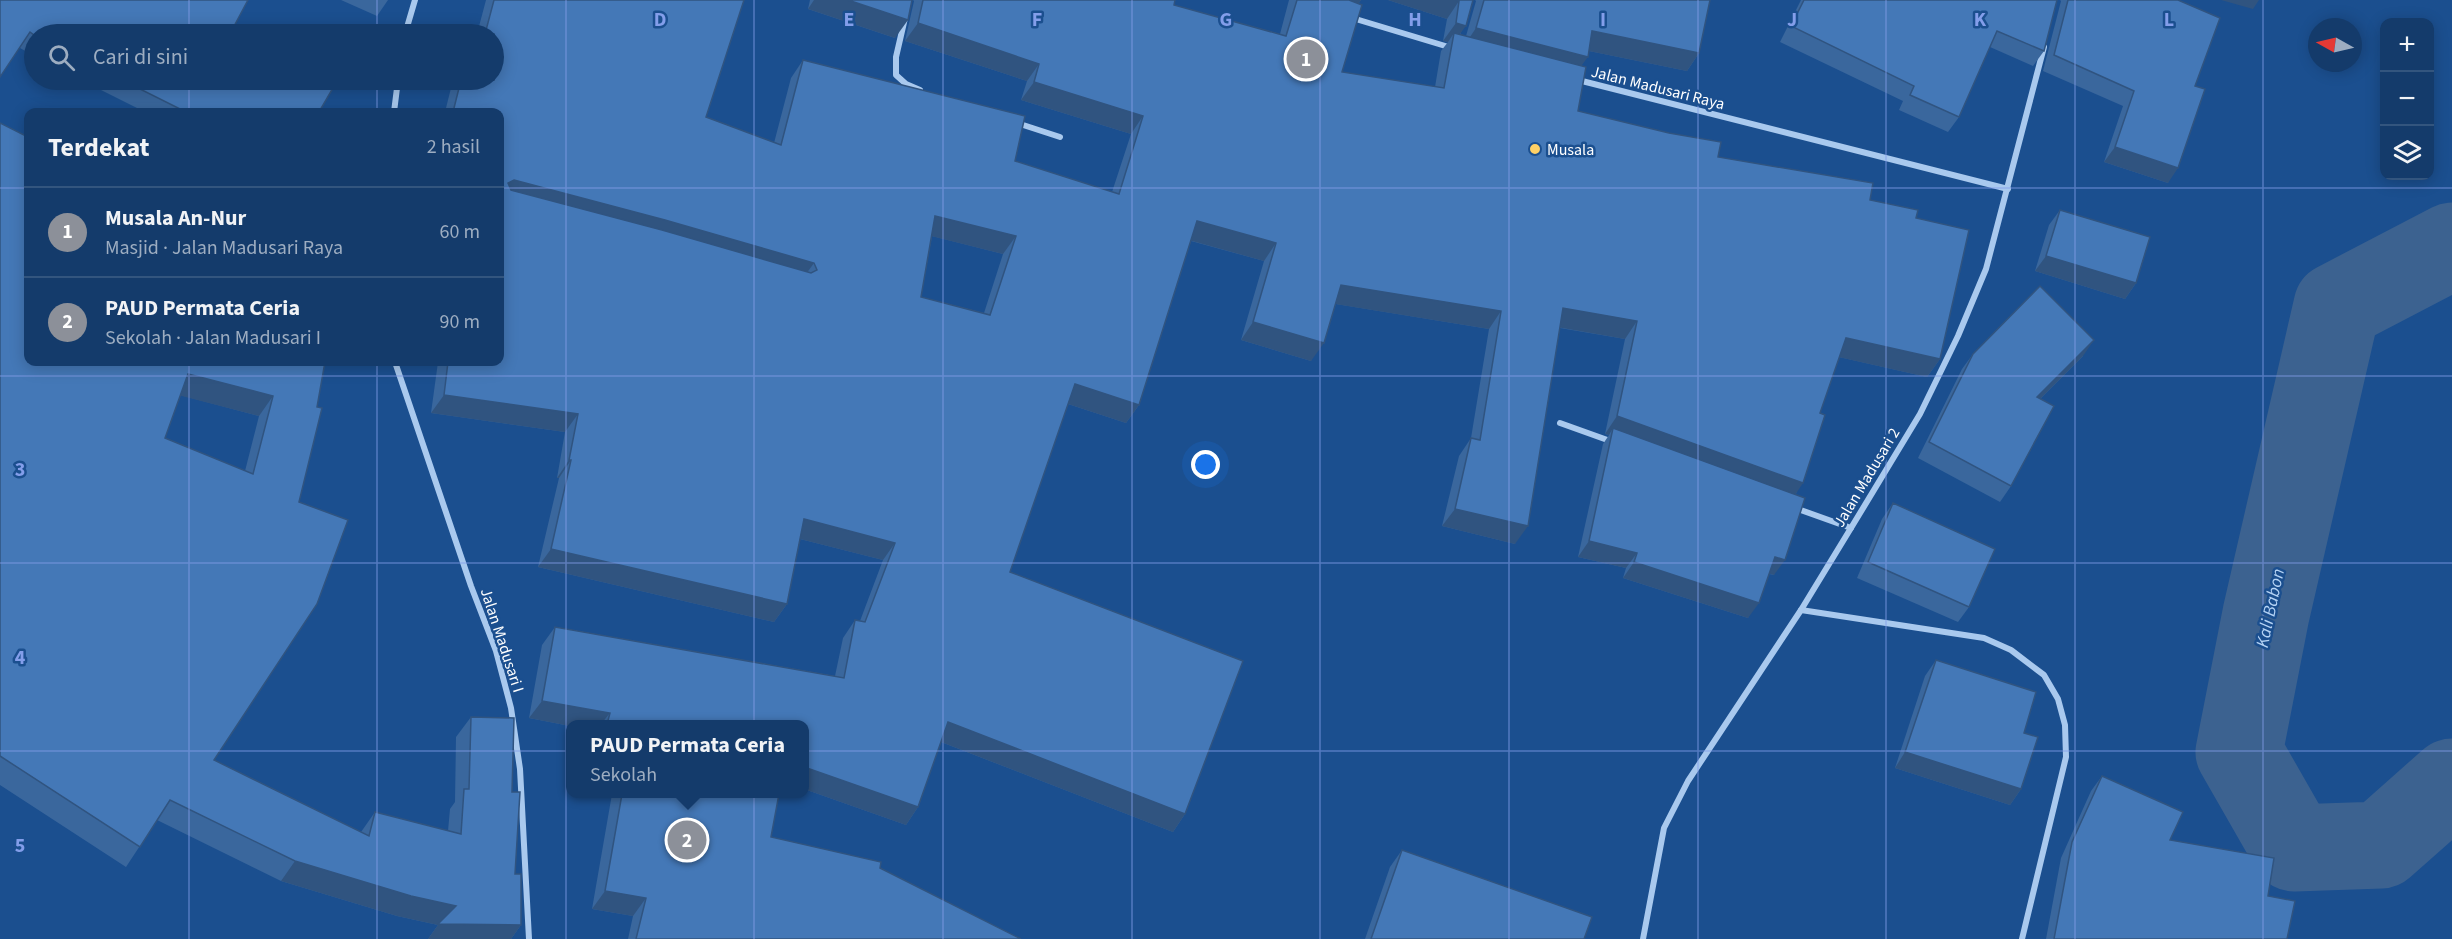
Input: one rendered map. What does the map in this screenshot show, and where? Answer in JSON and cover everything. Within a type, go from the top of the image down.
[{"type":"street","points":[[408,24],[415,0]]},
{"type":"street","points":[[906,11],[896,57],[896,75],[906,84],[927,93]]},
{"type":"street","points":[[1338,13],[1457,50],[1460,40]]},
{"type":"street","name":"Jalan Madusari 2","points":[[1643,939],[1664,828],[1688,781],[1801,610],[1851,528],[1920,414],[1958,336],[1986,269],[2046,40]]},
{"type":"street","name":"Jalan Madusari Raya","points":[[1572,79],[2008,189]]},
{"type":"street","points":[[395,108],[397,90]]},
{"type":"street","points":[[1005,118],[1060,137]]},
{"type":"street","name":"Jalan Madusari I","points":[[396,366],[471,585],[496,651],[511,708],[520,769],[529,939]]},
{"type":"street","points":[[1560,423],[1616,443]]},
{"type":"street","points":[[1784,504],[1851,528]]},
{"type":"street","points":[[1801,610],[1984,638],[2011,650],[2044,675],[2058,699],[2065,725],[2066,757],[2022,939]]},
{"type":"building","points":[[0,0],[248,0],[235,24],[24,24],[24,41],[0,77]]},
{"type":"building","points":[[494,0],[744,0],[706,117],[781,145],[803,60],[1025,116],[1015,161],[1119,194],[1143,116],[1034,82],[1039,64],[918,23],[923,0],[1175,0],[1174,5],[1286,36],[1297,0],[1349,0],[1362,5],[1342,72],[1444,88],[1454,33],[1586,67],[1578,111],[1669,133],[1721,142],[1718,157],[1873,183],[1870,200],[1918,210],[1916,218],[1969,230],[1940,359],[1846,338],[1820,413],[1825,415],[1803,483],[1617,416],[1637,321],[1563,308],[1528,526],[1455,509],[1471,438],[1480,440],[1501,311],[1341,285],[1324,343],[1253,322],[1276,243],[1197,221],[1139,405],[1075,384],[1010,572],[1243,661],[1185,814],[948,722],[918,807],[809,769],[809,720],[608,720],[610,713],[542,701],[555,627],[844,678],[855,620],[865,622],[895,543],[804,519],[787,604],[551,549],[571,460],[569,460],[578,414],[444,395],[448,366],[504,366],[504,108],[454,108],[458,90],[504,90],[504,24],[488,24]],"holes":[[[514,180],[814,263],[817,270],[811,273],[511,190],[508,183]],[[935,216],[1016,236],[990,315],[921,297]]]},
{"type":"building","points":[[848,0],[912,0],[908,20]]},
{"type":"building","points":[[1456,0],[1473,0],[1466,26],[1456,23],[1459,1]]},
{"type":"building","points":[[1484,0],[1710,0],[1699,53],[1592,31],[1588,57],[1476,28]]},
{"type":"building","points":[[1804,0],[2057,0],[2044,51],[1997,31],[1959,117],[1910,95],[1914,86],[1791,26]]},
{"type":"building","points":[[2068,0],[2178,0],[2220,18],[2195,86],[2205,89],[2178,168],[2115,147],[2134,91],[2054,55]]},
{"type":"building","points":[[142,90],[332,90],[321,108],[178,108]]},
{"type":"building","points":[[0,123],[24,135],[24,366],[324,366],[317,407],[322,408],[299,502],[348,520],[317,604],[214,760],[369,836],[375,812],[461,834],[464,789],[469,789],[471,717],[514,718],[512,792],[520,792],[515,874],[521,874],[521,925],[438,924],[456,906],[411,896],[295,861],[170,800],[140,847],[0,756]],"holes":[[[188,374],[273,396],[253,474],[165,438]]]},
{"type":"building","points":[[2060,210],[2150,237],[2136,283],[2046,256]]},
{"type":"building","points":[[2040,286],[2094,340],[2037,397],[2054,406],[2011,486],[1929,442],[1973,354]]},
{"type":"building","points":[[1613,428],[1805,498],[1785,560],[1775,557],[1759,603],[1634,562],[1637,553],[1589,541]]},
{"type":"building","points":[[1893,503],[1995,549],[1969,607],[1868,562]]},
{"type":"building","points":[[1936,660],[2036,692],[2024,733],[2038,737],[2021,789],[1905,752]]},
{"type":"building","points":[[2102,776],[2183,812],[2170,840],[2274,858],[2268,896],[2295,901],[2287,939],[2054,939],[2072,842]]},
{"type":"building","points":[[621,798],[778,798],[771,837],[881,862],[880,868],[1021,939],[636,939],[646,898],[605,891]]},
{"type":"building","points":[[1402,850],[1592,917],[1584,939],[1371,939]]},
{"type":"waterway","name":"Kali Babon","points":[[2452,246],[2337,306],[2266,614],[2239,752],[2294,848],[2381,845],[2452,782]]},
{"type":"place","name":"Musala An-Nur","points":[[1306,59]]},
{"type":"place","name":"Musala","points":[[1535,149]]},
{"type":"place","name":"PAUD Permata Ceria","points":[[687,840]]}]
